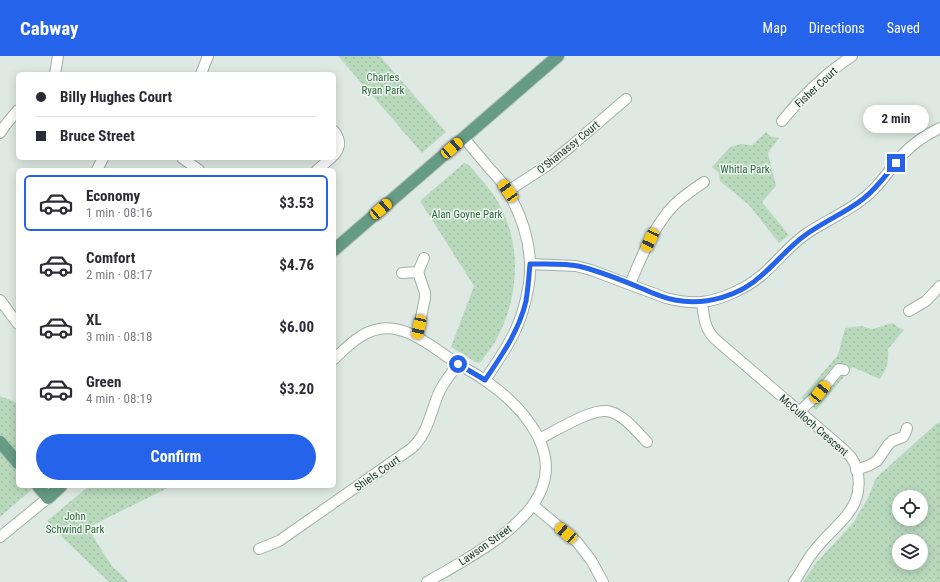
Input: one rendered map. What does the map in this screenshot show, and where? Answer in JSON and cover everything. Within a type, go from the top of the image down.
[{"type":"main road","points":[[336,248],[558,56]]},
{"type":"main road","points":[[0,442],[16,461]]},
{"type":"main road","points":[[40,488],[48,498],[59,488]]},
{"type":"street","points":[[55,72],[58,56]]},
{"type":"street","points":[[202,72],[208,56]]},
{"type":"street","name":"Fisher Court","points":[[782,121],[816,83],[852,56]]},
{"type":"street","name":"O'Shanassy Court","points":[[508,191],[548,165],[626,99]]},
{"type":"street","points":[[0,133],[16,112]]},
{"type":"street","points":[[530,264],[576,266],[591,270],[666,298],[677,300],[702,302],[721,298],[751,284],[762,276],[805,235],[864,198],[874,189],[902,154],[928,134],[940,128]]},
{"type":"street","points":[[336,134],[338,137],[339,146],[336,153]]},
{"type":"street","points":[[464,138],[508,191],[522,223],[527,242],[530,264],[528,289],[522,314],[516,330],[485,380]]},
{"type":"street","points":[[185,160],[196,168]]},
{"type":"street","points":[[319,168],[329,160]]},
{"type":"street","points":[[630,284],[650,240],[665,216],[680,200],[704,182]]},
{"type":"street","points":[[417,337],[425,298],[425,293],[418,272],[424,258]]},
{"type":"street","points":[[402,273],[418,272]]},
{"type":"street","points":[[909,311],[926,301],[940,286]]},
{"type":"street","points":[[0,300],[16,321]]},
{"type":"street","name":"McCulloch Crescent","points":[[702,302],[705,324],[709,333],[846,452],[854,463],[859,488],[856,500],[850,511],[813,552],[794,582]]},
{"type":"street","name":"Lawson Street","points":[[336,357],[356,339],[367,333],[379,329],[392,329],[405,332],[417,337],[485,380],[516,406],[525,416],[540,439],[546,462],[546,474],[543,487],[533,506],[500,537],[427,582]]},
{"type":"street","name":"Shiels Court","points":[[259,549],[279,541],[419,442],[425,432],[438,394],[458,364]]},
{"type":"street","points":[[799,412],[820,392],[839,368],[844,370]]},
{"type":"street","points":[[540,439],[589,414],[600,411],[611,412],[623,419],[647,442]]},
{"type":"street","points":[[856,470],[876,461],[892,441],[903,437],[907,428]]},
{"type":"street","points":[[0,537],[48,498]]},
{"type":"street","points":[[533,506],[577,542],[591,560],[603,582]]},
{"type":"green space","name":"Charles Ryan Park","points":[[338,56],[380,56],[446,132],[422,153]]},
{"type":"green space","name":"Whitla Park","points":[[766,132],[772,137],[779,138],[768,153],[776,186],[762,202],[789,235],[779,243],[749,205],[720,181],[719,173],[712,167],[730,147],[741,144],[752,145]]},
{"type":"green space","name":"Alan Goyne Park","points":[[464,163],[468,164],[488,187],[498,202],[506,219],[514,254],[515,272],[509,308],[495,342],[481,362],[477,363],[451,347],[474,286],[420,201]]},
{"type":"green space","points":[[893,323],[904,330],[888,349],[887,365],[880,379],[852,367],[816,410],[801,398],[838,355],[845,328],[861,326],[872,329]]},
{"type":"green space","points":[[0,396],[16,402],[16,488],[34,488],[0,517]]},
{"type":"green space","points":[[940,422],[940,582],[803,582],[816,563],[853,523],[868,498],[876,478]]},
{"type":"green space","name":"John Schwind Park","points":[[87,488],[168,488],[93,525],[93,536],[102,551],[113,567],[128,582],[109,582],[47,521]]},
{"type":"route","points":[[458,364],[485,380],[516,330],[526,300],[530,264],[576,266],[617,279],[666,298],[677,300],[702,302],[721,298],[751,284],[762,276],[805,235],[864,198],[874,189],[896,163]]}]
